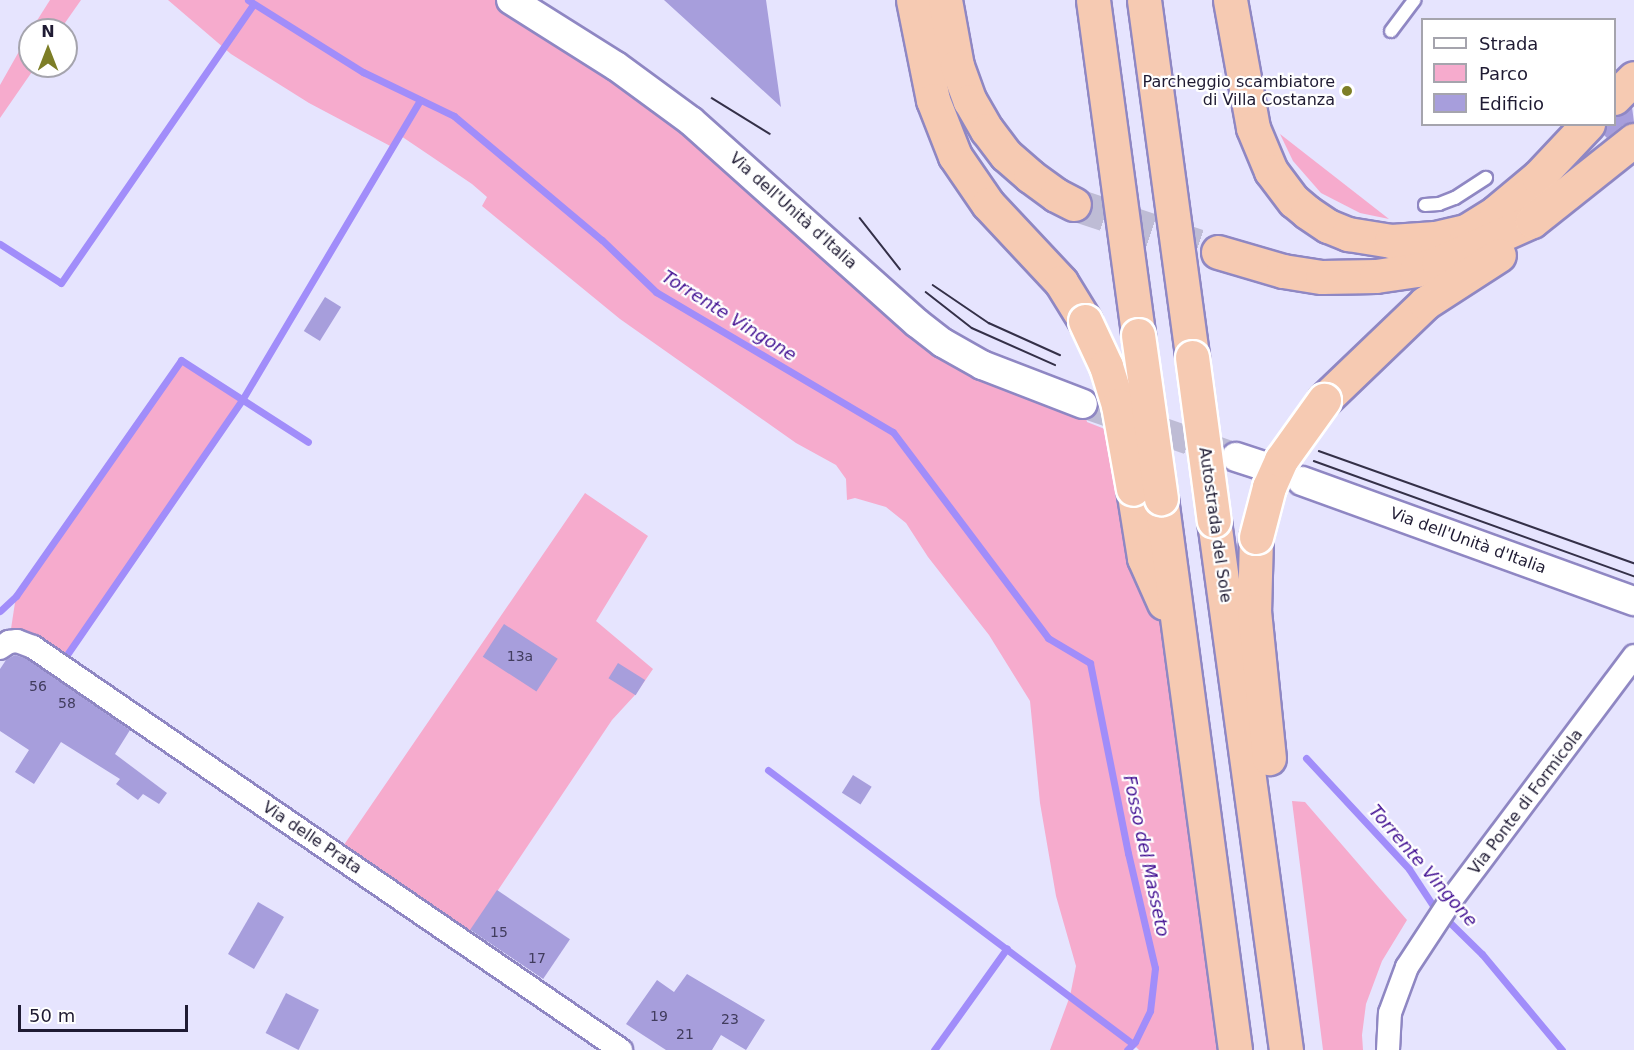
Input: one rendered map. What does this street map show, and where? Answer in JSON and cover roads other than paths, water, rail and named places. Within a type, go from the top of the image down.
[{"type":"highway","points":[[913,0],[933,100],[956,156],[988,204],[1061,282],[1084,321],[1112,384],[1123,427],[1147,494]]},
{"type":"highway","points":[[945,0],[957,66],[970,101],[987,130],[1006,155],[1030,176],[1056,195],[1074,204]]},
{"type":"highway","points":[[1093,0],[1138,335],[1147,494],[1144,558],[1180,638],[1235,1050]]},
{"type":"highway","name":"Autostrada del Sole","points":[[1144,0],[1286,1050]]},
{"type":"highway","points":[[1230,0],[1253,128],[1271,171],[1289,195],[1307,212],[1328,226],[1348,234],[1375,240],[1399,241],[1435,238],[1466,231],[1496,212],[1538,177],[1586,126]]},
{"type":"highway","points":[[1616,96],[1634,78]]},
{"type":"highway","points":[[1218,252],[1283,271],[1322,277],[1376,276],[1416,270],[1438,263],[1532,221],[1634,140]]},
{"type":"highway","points":[[1270,927],[1269,764],[1254,611],[1256,537],[1277,467],[1288,447],[1324,400],[1425,303],[1541,229],[1634,140]]},
{"type":"street","name":"Via dell'Unità d'Italia","points":[[511,0],[625,72],[691,121],[917,323],[943,343],[982,365],[1083,404]]},
{"type":"street","points":[[1236,457],[1263,466]]},
{"type":"street","name":"Via dell'Unità d'Italia","points":[[1302,481],[1634,601]]},
{"type":"street","name":"Via delle Prata","points":[[0,648],[9,642],[17,641],[33,647],[621,1050]]},
{"type":"street","name":"Via Ponte di Formicola","points":[[1388,1050],[1387,1031],[1402,975],[1426,936],[1634,656]]},
{"type":"lane","points":[[1391,31],[1414,0]]},
{"type":"lane","points":[[1425,205],[1439,204],[1455,198],[1486,178]]},
{"type":"waterway","name":"Torrente Vingone","points":[[248,0],[363,72],[454,116],[602,240],[656,292],[893,432],[1048,638],[1090,663],[1128,853],[1155,968],[1150,1011],[1135,1042],[1127,1050]]},
{"type":"waterway","points":[[0,244],[61,283],[253,5]]},
{"type":"waterway","points":[[66,656],[242,400],[420,100]]},
{"type":"waterway","points":[[0,611],[16,596],[181,360],[308,442]]},
{"type":"waterway","name":"Torrente Vingone","points":[[1306,758],[1409,869],[1434,907],[1482,954],[1562,1050]]},
{"type":"waterway","points":[[768,770],[1133,1044]]},
{"type":"waterway","points":[[934,1050],[1007,948]]},
{"type":"tunnel","points":[[1074,204],[1218,252]]},
{"type":"tunnel","points":[[1083,404],[1236,457]]},
{"type":"tram line","points":[[712,98],[770,134]]},
{"type":"tram line","points":[[860,218],[900,269]]},
{"type":"tram line","points":[[933,285],[989,323],[1060,355]]},
{"type":"tram line","points":[[926,292],[972,328],[1055,365]]},
{"type":"tram line","points":[[1319,451],[1634,563]]},
{"type":"tram line","points":[[1314,461],[1634,576]]},
{"type":"place","name":"Parcheggio scambiatore di Villa Costanza","points":[[1347,91]]},
{"type":"water label","name":"Fosso del Masseto","points":[[1146,856]]}]
